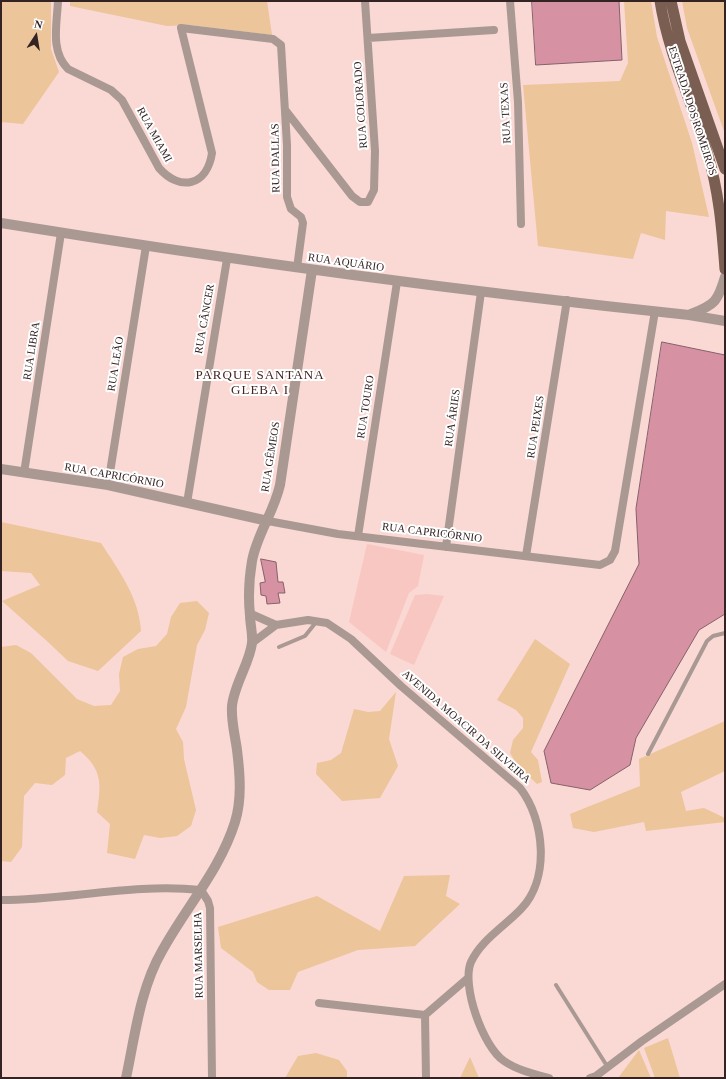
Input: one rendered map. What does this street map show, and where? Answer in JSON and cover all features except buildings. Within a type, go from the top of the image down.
[{"type":"main road","name":"ESTRADA DOS ROMEIROS","points":[[660,1],[670,44],[707,151],[715,180],[720,213],[725,269]]},
{"type":"main road","name":"ESTRADA DOS ROMEIROS","points":[[670,1],[680,41],[725,169]]},
{"type":"street","name":"RUA MIAMI","points":[[58,1],[56,48],[63,64],[68,69],[111,90],[122,100],[159,168],[166,176],[175,181],[192,182],[206,173],[209,167],[211,148],[181,28]]},
{"type":"street","name":"RUA COLORADO","points":[[285,110],[352,196],[360,202],[366,204],[371,200],[374,190],[375,151],[366,1]]},
{"type":"street","name":"RUA TEXAS","points":[[510,1],[518,102],[522,224]]},
{"type":"street","name":"RUA DALLAS","points":[[181,28],[273,39],[281,45],[285,110],[287,197],[291,209],[301,217],[303,223],[297,268]]},
{"type":"street","points":[[368,38],[494,30]]},
{"type":"street","name":"RUA AQUÁRIO","points":[[1,223],[227,259],[397,282],[567,300],[689,315],[725,321]]},
{"type":"street","name":"RUA LIBRA","points":[[24,473],[61,233]]},
{"type":"street","name":"RUA LEÃO","points":[[108,485],[146,246]]},
{"type":"street","name":"RUA CÂNCER","points":[[187,503],[227,259]]},
{"type":"street","name":"RUA GÊMEOS","points":[[252,643],[249,595],[252,561],[257,540],[276,503],[280,485],[312,270]]},
{"type":"street","points":[[689,315],[712,305],[717,300],[725,277]]},
{"type":"street","name":"RUA TOURO","points":[[358,536],[397,282]]},
{"type":"street","name":"RUA ÁRIES","points":[[446,546],[481,292]]},
{"type":"street","name":"RUA PEIXES","points":[[526,556],[567,300]]},
{"type":"street","name":"RUA CAPRICÓRNIO","points":[[1,469],[108,485],[268,521],[358,536],[600,565],[610,560],[614,556],[655,311]]},
{"type":"street","points":[[249,614],[276,625]]},
{"type":"street","name":"AVENIDA MOACIR DA SILVEIRA","points":[[252,643],[276,625],[308,620],[317,620],[339,630],[351,639],[401,686],[520,788],[528,799],[534,812],[538,828],[540,854],[538,875],[531,896],[522,908],[477,951],[471,963],[468,978],[474,1008],[492,1051],[503,1061],[517,1068],[549,1078]]},
{"type":"street","points":[[126,1078],[142,1002],[151,976],[161,952],[201,890],[224,850],[238,808],[239,771],[232,726],[232,705],[234,694],[252,643]]},
{"type":"street","points":[[1,900],[46,898],[143,888],[201,890]]},
{"type":"street","name":"RUA MARSELHA","points":[[201,890],[208,901],[210,908],[212,1078]]},
{"type":"street","points":[[319,1003],[425,1016],[468,978]]},
{"type":"street","points":[[594,1077],[606,1066],[725,984]]},
{"type":"street","points":[[425,1016],[426,1078]]},
{"type":"lane","points":[[279,647],[305,636],[317,620]]},
{"type":"lane","points":[[648,754],[707,641],[713,636],[725,633]]},
{"type":"lane","points":[[556,985],[606,1066]]},
{"type":"shaded area","points":[[1,1],[51,1],[51,49],[59,72],[23,124],[1,122]]},
{"type":"shaded area","points":[[70,1],[267,1],[272,35],[191,25],[167,26],[70,6]]},
{"type":"shaded area","points":[[624,1],[651,1],[657,37],[692,143],[709,217],[666,211],[665,240],[641,233],[633,259],[538,246],[523,85],[620,81],[628,63]]},
{"type":"shaded area","points":[[682,1],[725,1],[725,134],[687,28]]},
{"type":"shaded area","points":[[1,522],[101,543],[115,564],[132,596],[141,631],[98,671],[68,661],[2,601],[40,585],[31,573],[1,571]]},
{"type":"shaded area","points":[[367,544],[424,555],[418,586],[409,593],[386,652],[349,622]]},
{"type":"shaded area","points":[[427,594],[444,596],[414,665],[390,654],[415,595]]},
{"type":"shaded area","points":[[197,601],[209,613],[205,630],[197,645],[186,707],[176,729],[183,742],[184,759],[196,810],[191,826],[177,836],[160,838],[144,835],[135,859],[107,853],[110,824],[97,812],[99,778],[93,765],[80,751],[66,758],[65,775],[52,785],[35,783],[24,796],[22,847],[11,862],[1,861],[1,647],[16,645],[31,653],[77,699],[94,706],[111,705],[120,691],[119,674],[123,657],[138,649],[156,646],[167,634],[171,617],[180,603]]},
{"type":"shaded area","points":[[535,639],[570,664],[531,752],[538,760],[542,782],[537,784],[518,766],[510,753],[513,740],[523,728],[523,718],[516,710],[497,700]]},
{"type":"shaded area","points":[[396,692],[389,739],[398,766],[380,798],[342,801],[316,774],[317,763],[331,760],[341,753],[354,709],[368,712],[380,711]]},
{"type":"shaded area","points":[[725,721],[725,771],[681,792],[686,811],[704,808],[725,818],[725,822],[646,831],[644,822],[594,832],[573,828],[570,814],[640,786],[639,759]]},
{"type":"shaded area","points":[[450,875],[446,896],[460,904],[415,946],[358,950],[298,972],[290,990],[269,990],[257,982],[253,972],[221,948],[218,927],[317,896],[380,931],[404,876]]},
{"type":"shaded area","points":[[668,1038],[680,1078],[655,1078],[644,1048]]},
{"type":"shaded area","points":[[639,1050],[651,1078],[618,1078]]},
{"type":"shaded area","points":[[316,1053],[339,1060],[347,1071],[347,1078],[285,1078],[298,1056]]},
{"type":"shaded area","points":[[470,1057],[479,1078],[460,1078]]},
{"type":"district","name":"PARQUE SANTANA GLEBA I","points":[[260,384]]}]
